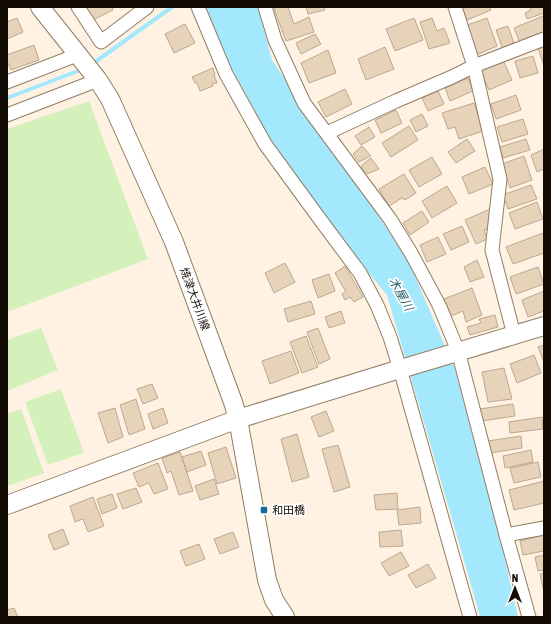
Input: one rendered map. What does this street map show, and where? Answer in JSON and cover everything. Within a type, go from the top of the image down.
[{"type":"main road","name":"焼津大井川線","points":[[40,7],[95,77],[110,99],[174,242],[233,402],[238,419],[267,580],[274,600],[285,617]]},
{"type":"main road","points":[[7,505],[238,419],[544,326]]},
{"type":"street","points":[[78,7],[101,42],[147,7]]},
{"type":"street","points":[[198,7],[226,74],[265,144],[360,273],[377,305],[402,368],[470,617]]},
{"type":"street","points":[[265,7],[275,40],[304,103],[390,219],[411,253],[439,305],[458,352],[529,617]]},
{"type":"street","points":[[455,7],[474,66],[500,179],[492,250],[514,336]]},
{"type":"street","points":[[327,133],[474,66],[544,39]]},
{"type":"street","points":[[7,82],[79,57]]},
{"type":"street","points":[[7,115],[95,77]]},
{"type":"street","points":[[506,535],[544,528]]},
{"type":"green space","points":[[89,101],[148,259],[7,312],[7,129]]},
{"type":"green space","points":[[41,328],[58,370],[7,391],[7,340]]},
{"type":"green space","points":[[61,389],[84,453],[48,465],[25,402]]},
{"type":"green space","points":[[21,409],[44,473],[8,486],[7,414]]},
{"type":"water","name":"木屋川","points":[[205,7],[258,7],[272,60],[407,258],[455,369],[503,551],[518,617],[480,617],[387,295],[295,185],[225,56]]},
{"type":"building","points":[[86,7],[112,7],[113,10],[93,20]]},
{"type":"building","points":[[277,7],[288,7],[294,24],[309,17],[314,32],[286,41],[274,9]]},
{"type":"building","points":[[306,7],[324,7],[325,10],[308,14]]},
{"type":"building","points":[[462,7],[489,7],[491,10],[467,20]]},
{"type":"building","points":[[530,7],[544,7],[544,13],[527,19],[525,13],[531,10]]},
{"type":"building","points":[[543,16],[544,33],[520,43],[514,28]]},
{"type":"building","points":[[17,18],[23,32],[7,39],[7,22]]},
{"type":"building","points":[[414,18],[423,40],[395,51],[386,29]]},
{"type":"building","points":[[432,18],[437,31],[444,28],[450,43],[429,49],[420,22]]},
{"type":"building","points":[[487,18],[497,46],[476,55],[467,25]]},
{"type":"building","points":[[185,24],[195,43],[174,53],[165,34]]},
{"type":"building","points":[[508,26],[515,46],[503,50],[496,30]]},
{"type":"building","points":[[315,34],[321,44],[301,54],[296,43]]},
{"type":"building","points":[[34,45],[39,60],[11,70],[7,61],[7,55]]},
{"type":"building","points":[[544,46],[544,66],[538,48]]},
{"type":"building","points":[[385,47],[394,69],[366,80],[358,59]]},
{"type":"building","points":[[328,50],[336,73],[309,83],[301,63]]},
{"type":"building","points":[[533,56],[538,73],[520,78],[515,61]]},
{"type":"building","points":[[503,60],[512,80],[489,90],[480,70]]},
{"type":"building","points":[[213,68],[217,83],[212,84],[213,86],[200,91],[197,83],[195,83],[192,77]]},
{"type":"building","points":[[468,78],[473,91],[450,101],[445,88]]},
{"type":"building","points":[[345,89],[352,104],[326,117],[318,102]]},
{"type":"building","points":[[438,91],[444,104],[428,111],[422,98]]},
{"type":"building","points":[[516,95],[521,110],[496,119],[491,104]]},
{"type":"building","points":[[474,103],[483,131],[459,139],[455,127],[448,129],[442,113]]},
{"type":"building","points":[[396,110],[402,123],[381,133],[375,120]]},
{"type":"building","points":[[422,114],[428,126],[416,132],[410,120]]},
{"type":"building","points":[[523,119],[528,134],[502,142],[497,127]]},
{"type":"building","points":[[409,126],[418,140],[391,157],[382,143]]},
{"type":"building","points":[[369,127],[375,137],[361,145],[355,136]]},
{"type":"building","points":[[467,139],[475,151],[456,163],[448,152]]},
{"type":"building","points":[[526,139],[530,150],[503,158],[500,147]]},
{"type":"building","points":[[362,146],[371,156],[359,162],[353,154]]},
{"type":"building","points":[[544,149],[544,169],[537,172],[531,155]]},
{"type":"building","points":[[524,156],[532,180],[510,188],[502,164]]},
{"type":"building","points":[[432,157],[442,174],[419,187],[409,170]]},
{"type":"building","points":[[371,158],[379,169],[367,174],[361,166]]},
{"type":"building","points":[[485,167],[493,184],[469,194],[462,177]]},
{"type":"building","points":[[404,174],[416,193],[405,200],[402,198],[389,206],[379,189]]},
{"type":"building","points":[[531,185],[537,199],[508,209],[503,195]]},
{"type":"building","points":[[447,186],[457,203],[432,218],[422,201]]},
{"type":"building","points":[[537,202],[543,219],[515,229],[509,213]]},
{"type":"building","points":[[490,209],[491,228],[484,230],[487,239],[476,244],[465,220]]},
{"type":"building","points":[[422,211],[429,222],[410,235],[403,223]]},
{"type":"building","points":[[462,226],[469,242],[451,250],[443,234]]},
{"type":"building","points":[[543,233],[544,253],[513,264],[506,247]]},
{"type":"building","points":[[438,237],[446,254],[427,262],[420,245]]},
{"type":"building","points":[[477,260],[484,277],[470,282],[464,267]]},
{"type":"building","points":[[285,263],[295,282],[274,293],[265,273]]},
{"type":"building","points":[[345,266],[363,297],[354,302],[350,297],[345,300],[342,294],[346,292],[335,273]]},
{"type":"building","points":[[538,267],[544,284],[516,294],[510,277]]},
{"type":"building","points":[[329,274],[335,291],[318,298],[312,280]]},
{"type":"building","points":[[472,288],[482,315],[466,322],[463,311],[451,316],[444,299]]},
{"type":"building","points":[[544,291],[544,311],[528,317],[522,300]]},
{"type":"building","points":[[311,301],[315,314],[288,322],[284,309]]},
{"type":"building","points":[[341,311],[345,323],[329,328],[325,317]]},
{"type":"building","points":[[495,315],[498,327],[470,335],[467,327],[481,323],[479,319]]},
{"type":"building","points":[[318,328],[330,359],[319,364],[307,332]]},
{"type":"building","points":[[306,336],[318,367],[302,373],[290,342]]},
{"type":"building","points":[[544,345],[544,362],[538,347]]},
{"type":"building","points":[[291,351],[299,373],[270,384],[262,361]]},
{"type":"building","points":[[534,355],[541,373],[517,383],[510,364]]},
{"type":"building","points":[[504,368],[512,399],[488,402],[482,372]]},
{"type":"building","points":[[152,384],[158,398],[143,404],[137,389]]},
{"type":"building","points":[[136,399],[145,429],[129,435],[120,405]]},
{"type":"building","points":[[513,404],[515,416],[482,421],[480,409]]},
{"type":"building","points":[[115,408],[123,437],[108,443],[98,413]]},
{"type":"building","points":[[163,408],[168,423],[153,429],[148,414]]},
{"type":"building","points":[[326,411],[334,431],[319,437],[311,417]]},
{"type":"building","points":[[542,417],[543,429],[510,433],[509,422]]},
{"type":"building","points":[[297,434],[309,477],[292,482],[281,439]]},
{"type":"building","points":[[521,436],[522,448],[490,453],[488,441]]},
{"type":"building","points":[[338,445],[350,487],[334,492],[322,449]]},
{"type":"building","points":[[226,447],[236,478],[217,484],[208,453]]},
{"type":"building","points":[[531,450],[533,462],[505,468],[503,456]]},
{"type":"building","points":[[201,451],[206,465],[187,472],[182,457]]},
{"type":"building","points":[[180,452],[193,491],[179,495],[171,471],[167,473],[162,458]]},
{"type":"building","points":[[538,462],[541,477],[514,483],[510,468]]},
{"type":"building","points":[[158,463],[168,489],[154,494],[149,483],[139,487],[133,473]]},
{"type":"building","points":[[214,479],[219,494],[200,500],[195,486]]},
{"type":"building","points":[[544,481],[544,503],[514,510],[509,490]]},
{"type":"building","points":[[136,488],[142,502],[123,509],[117,494]]},
{"type":"building","points":[[397,493],[398,509],[376,510],[374,495]]},
{"type":"building","points":[[112,494],[117,508],[102,514],[97,499]]},
{"type":"building","points":[[93,497],[104,526],[88,532],[83,519],[75,522],[70,506]]},
{"type":"building","points":[[420,507],[421,523],[399,525],[397,510]]},
{"type":"building","points":[[63,529],[69,544],[54,550],[48,535]]},
{"type":"building","points":[[401,530],[403,546],[380,547],[379,532]]},
{"type":"building","points":[[233,532],[239,547],[220,554],[214,539]]},
{"type":"building","points":[[544,535],[544,551],[523,555],[520,541]]},
{"type":"building","points":[[199,544],[205,559],[186,566],[180,551]]},
{"type":"building","points":[[401,552],[409,566],[389,576],[381,563]]},
{"type":"building","points":[[544,555],[544,570],[538,571],[535,557]]},
{"type":"building","points":[[428,564],[436,578],[416,588],[408,575]]},
{"type":"building","points":[[544,573],[544,588],[543,588],[540,574]]},
{"type":"building","points":[[14,608],[18,617],[7,617],[7,610]]},
{"type":"waterway","points":[[91,65],[172,7]]},
{"type":"waterway","points":[[7,98],[83,69]]},
{"type":"place","name":"和田橋","points":[[264,510]]}]
